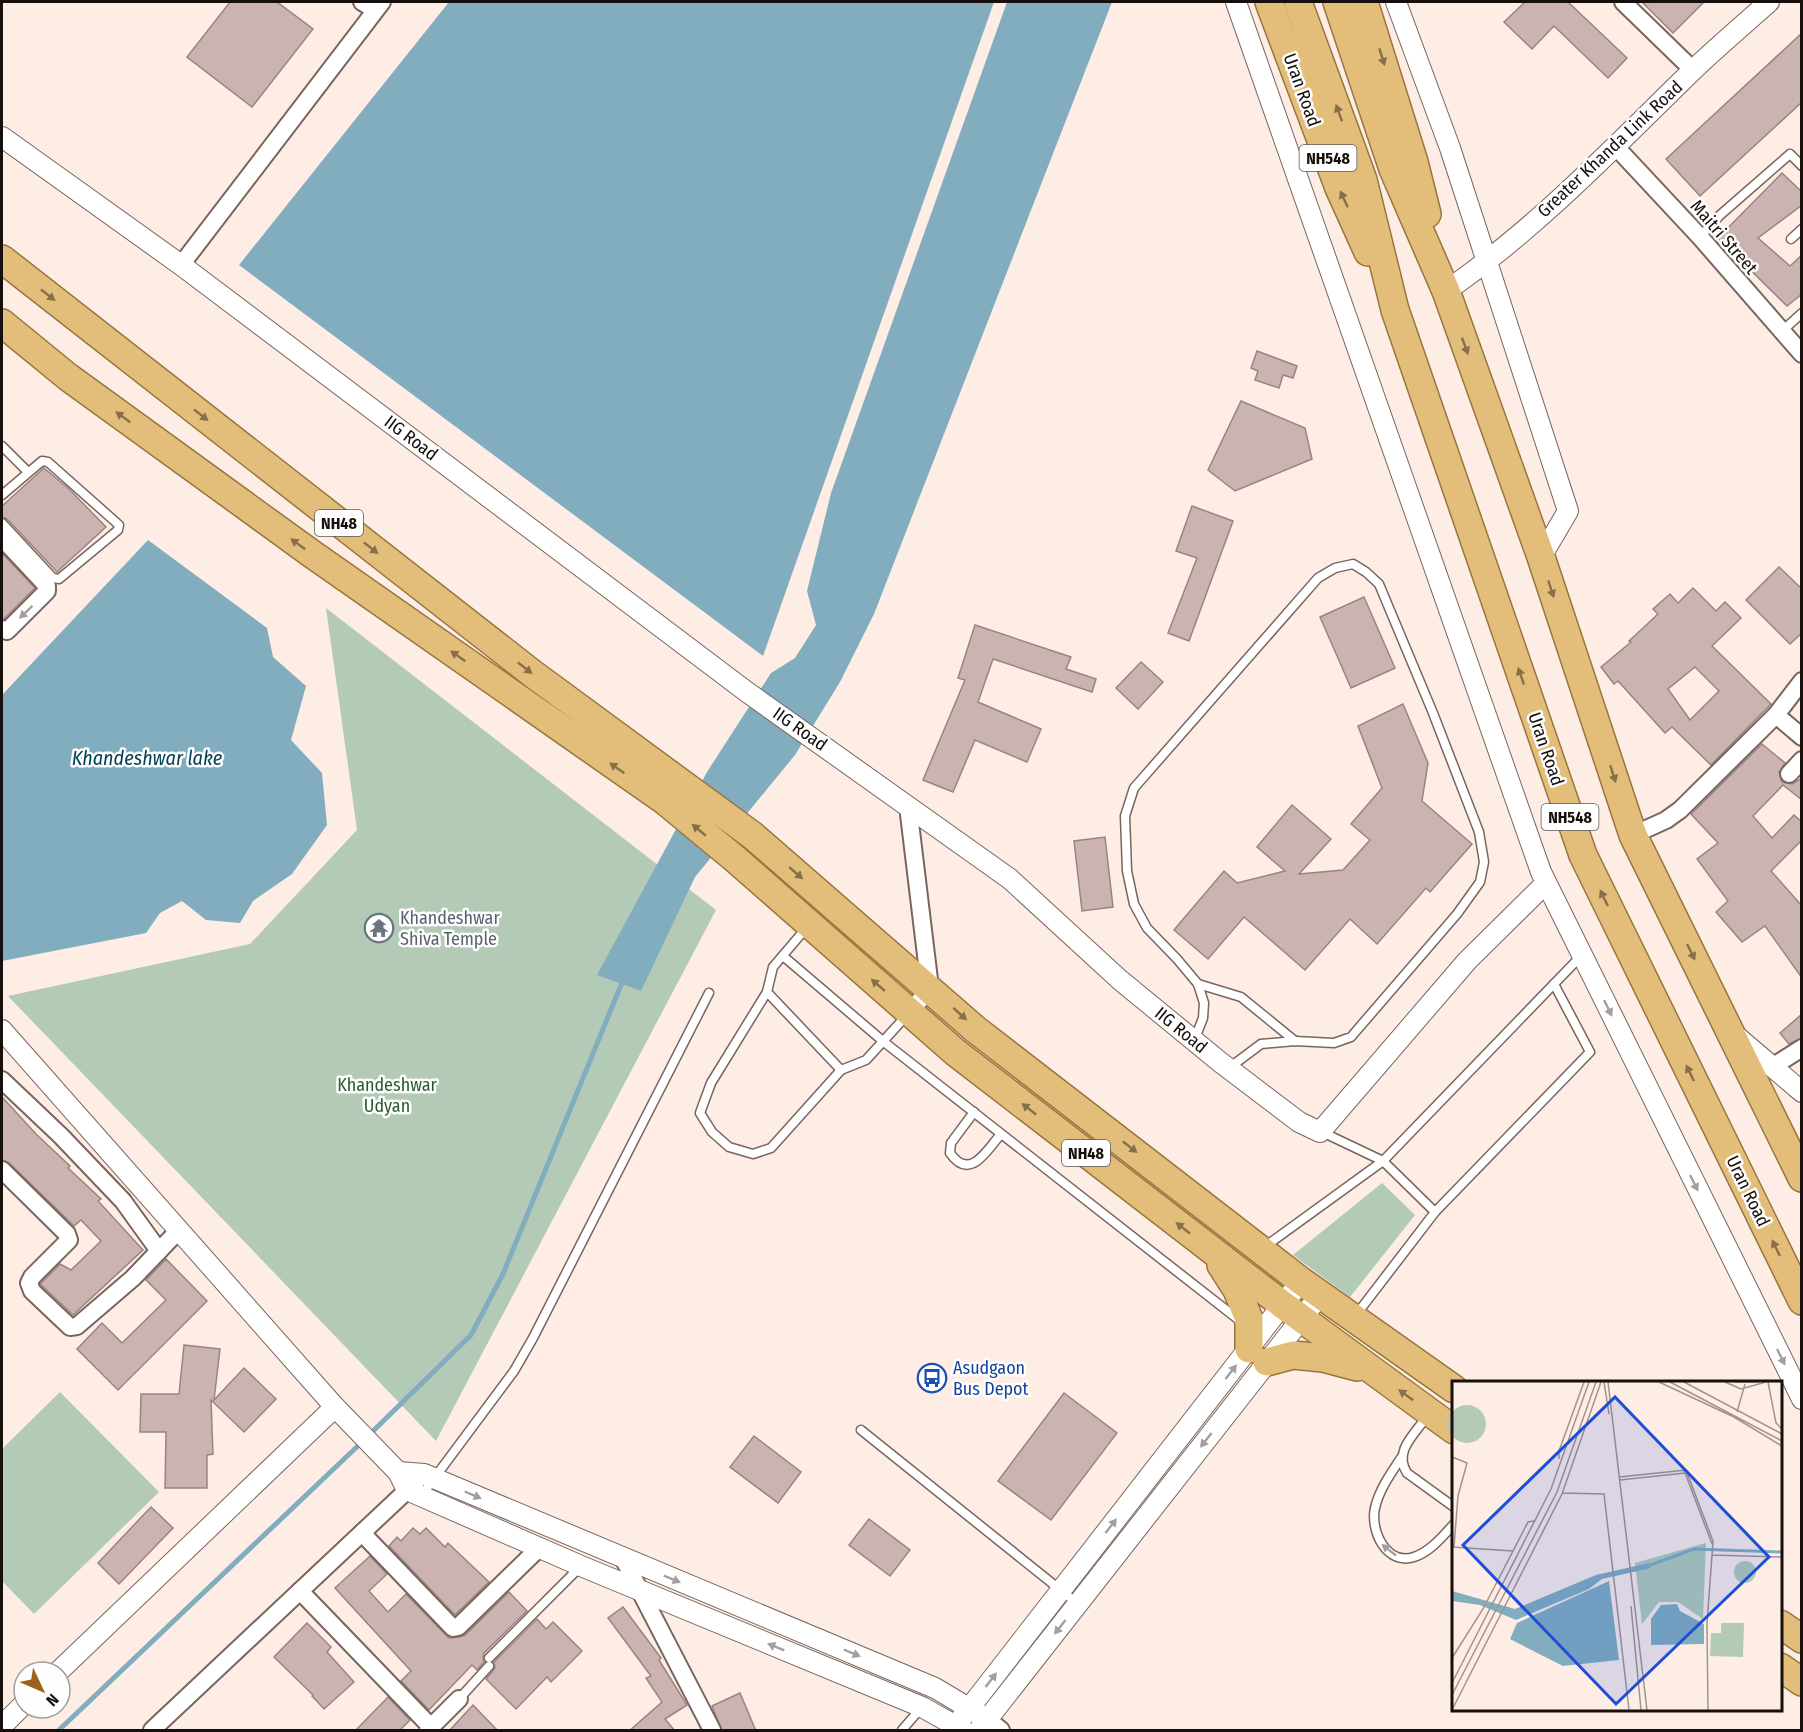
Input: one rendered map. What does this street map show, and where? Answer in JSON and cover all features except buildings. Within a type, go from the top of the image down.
[{"type":"highway","name":"Uran Road","points":[[1269,2],[1339,188],[1395,310]]},
{"type":"highway","name":"Uran Road","points":[[1298,2],[1363,180],[1395,310],[1583,855],[1802,1301]]},
{"type":"highway","name":"NH548","points":[[1337,2],[1393,169],[1446,291],[1541,557],[1633,835],[1802,1178]]},
{"type":"highway","name":"NH548","points":[[1364,2],[1414,162],[1446,291]]},
{"type":"highway","name":"NH48","points":[[2,259],[532,674],[673,792],[734,858],[955,1052],[1293,1312],[1452,1429]]},
{"type":"highway","name":"NH48","points":[[2,323],[68,377],[303,548],[673,792],[752,835],[975,1029],[1310,1288],[1452,1388]]},
{"type":"highway","points":[[1211,1249],[1237,1290],[1249,1319],[1255,1346],[1293,1355],[1323,1358],[1373,1371]]},
{"type":"highway","points":[[1782,1625],[1802,1640]]},
{"type":"highway","points":[[1782,1668],[1802,1682]]},
{"type":"street","points":[[1236,2],[1546,883],[1802,1399]]},
{"type":"street","points":[[1396,2],[1450,148],[1568,511],[1541,557]]},
{"type":"street","points":[[1623,2],[1693,70]]},
{"type":"street","name":"Greater Khanda Link Road","points":[[1446,291],[1487,263],[1616,147],[1693,70],[1769,2]]},
{"type":"street","points":[[182,265],[373,4]]},
{"type":"street","name":"IIG Road","points":[[2,137],[182,265],[747,692],[1010,879],[1120,980],[1194,1041],[1299,1122],[1320,1132]]},
{"type":"street","name":"Maitri Street","points":[[1616,147],[1700,237],[1802,354]]},
{"type":"street","points":[[2,538],[47,586],[47,591],[7,631],[2,629]]},
{"type":"street","points":[[1633,835],[1666,820],[1680,810],[1776,715],[1802,681]]},
{"type":"street","points":[[1776,715],[1802,737]]},
{"type":"street","points":[[1789,774],[1802,760]]},
{"type":"street","points":[[908,806],[930,988],[909,1012]]},
{"type":"street","points":[[1320,1132],[1467,962],[1546,883]]},
{"type":"street","points":[[2,1030],[335,1407],[414,1493],[640,1591],[922,1707],[959,1728],[969,1708],[1255,1346],[1293,1312],[1310,1288]]},
{"type":"street","points":[[1729,1030],[1802,1092]]},
{"type":"street","points":[[1773,1067],[1802,1048]]},
{"type":"street","points":[[2,1080],[61,1136],[123,1201],[159,1251]]},
{"type":"street","points":[[2,1170],[67,1234],[69,1240],[32,1277],[29,1283],[32,1291],[70,1326],[77,1326],[133,1278],[178,1230]]},
{"type":"street","points":[[392,1467],[428,1476],[935,1688],[969,1708],[989,1727],[1078,1604],[1255,1346]]},
{"type":"street","points":[[71,1660],[335,1407]]},
{"type":"street","points":[[152,1731],[362,1533],[414,1493],[428,1476]]},
{"type":"street","points":[[362,1533],[453,1628],[458,1627],[539,1548]]},
{"type":"street","points":[[623,1558],[712,1731]]},
{"type":"street","points":[[300,1591],[429,1729],[459,1699]]},
{"type":"lane","points":[[1700,237],[1719,216],[1790,154],[1802,166]]},
{"type":"lane","points":[[1791,239],[1802,229]]},
{"type":"lane","points":[[1781,332],[1802,314]]},
{"type":"lane","points":[[2,446],[28,472]]},
{"type":"lane","points":[[2,495],[42,461],[48,462],[119,525],[118,530],[59,579],[53,578],[2,523]]},
{"type":"lane","points":[[1194,1041],[1203,1018],[1204,1003],[1198,984],[1147,928],[1134,903],[1127,871],[1125,816],[1134,788],[1318,578],[1335,568],[1353,564],[1379,584],[1433,713],[1479,832],[1484,862],[1480,882],[1457,914],[1351,1037],[1334,1042],[1294,1041],[1261,1044],[1229,1069]]},
{"type":"lane","points":[[810,925],[773,968],[767,992],[711,1083],[700,1113],[712,1132],[729,1147],[753,1154],[771,1148],[841,1070],[866,1060],[909,1012]]},
{"type":"lane","points":[[1262,1249],[1383,1161],[1582,955]]},
{"type":"lane","points":[[783,956],[884,1042],[1001,1134],[1255,1346]]},
{"type":"lane","points":[[1198,984],[1241,997],[1294,1041]]},
{"type":"lane","points":[[1354,1318],[1435,1212],[1590,1052],[1554,984]]},
{"type":"lane","points":[[767,992],[841,1070]]},
{"type":"lane","points":[[428,1476],[514,1371],[709,993]]},
{"type":"lane","points":[[974,1112],[951,1143],[950,1153],[961,1164],[968,1166],[977,1162],[1001,1134]]},
{"type":"lane","points":[[1320,1132],[1383,1161],[1435,1212]]},
{"type":"lane","points":[[1430,1413],[1402,1451],[1401,1458],[1385,1482],[1375,1507],[1373,1523],[1377,1537],[1386,1549],[1398,1556],[1412,1558],[1424,1552],[1452,1526]]},
{"type":"lane","points":[[861,1430],[1078,1604]]},
{"type":"lane","points":[[1401,1458],[1407,1473],[1452,1506]]},
{"type":"lane","points":[[459,1699],[489,1662],[581,1566]]},
{"type":"lane","points":[[902,1731],[922,1707]]},
{"type":"green space","name":"Khandeshwar Udyan","points":[[326,608],[716,910],[436,1441],[8,996],[250,944],[357,830]]},
{"type":"green space","points":[[1382,1183],[1415,1215],[1350,1297],[1293,1255]]},
{"type":"green space","points":[[60,1392],[159,1492],[34,1614],[2,1581],[2,1449]]},
{"type":"water","points":[[449,2],[994,2],[763,656],[239,265]]},
{"type":"water","points":[[1007,2],[1112,2],[874,614],[840,682],[795,755],[695,877],[641,991],[597,975],[707,772],[771,673],[795,658],[816,625],[807,591],[831,493]]},
{"type":"water","name":"Khandeshwar lake","points":[[148,540],[267,628],[273,657],[306,686],[291,740],[322,773],[327,825],[292,874],[253,901],[240,923],[206,920],[182,901],[160,913],[146,933],[2,961],[2,695]]},
{"type":"waterway","points":[[368,1436],[471,1335],[503,1274],[623,980]]},
{"type":"waterway","points":[[59,1730],[362,1442]]},
{"type":"place","name":"Khandeshwar Shiva Temple","points":[[379,928]]},
{"type":"place","name":"Asudgaon Bus Depot","points":[[932,1378]]}]
